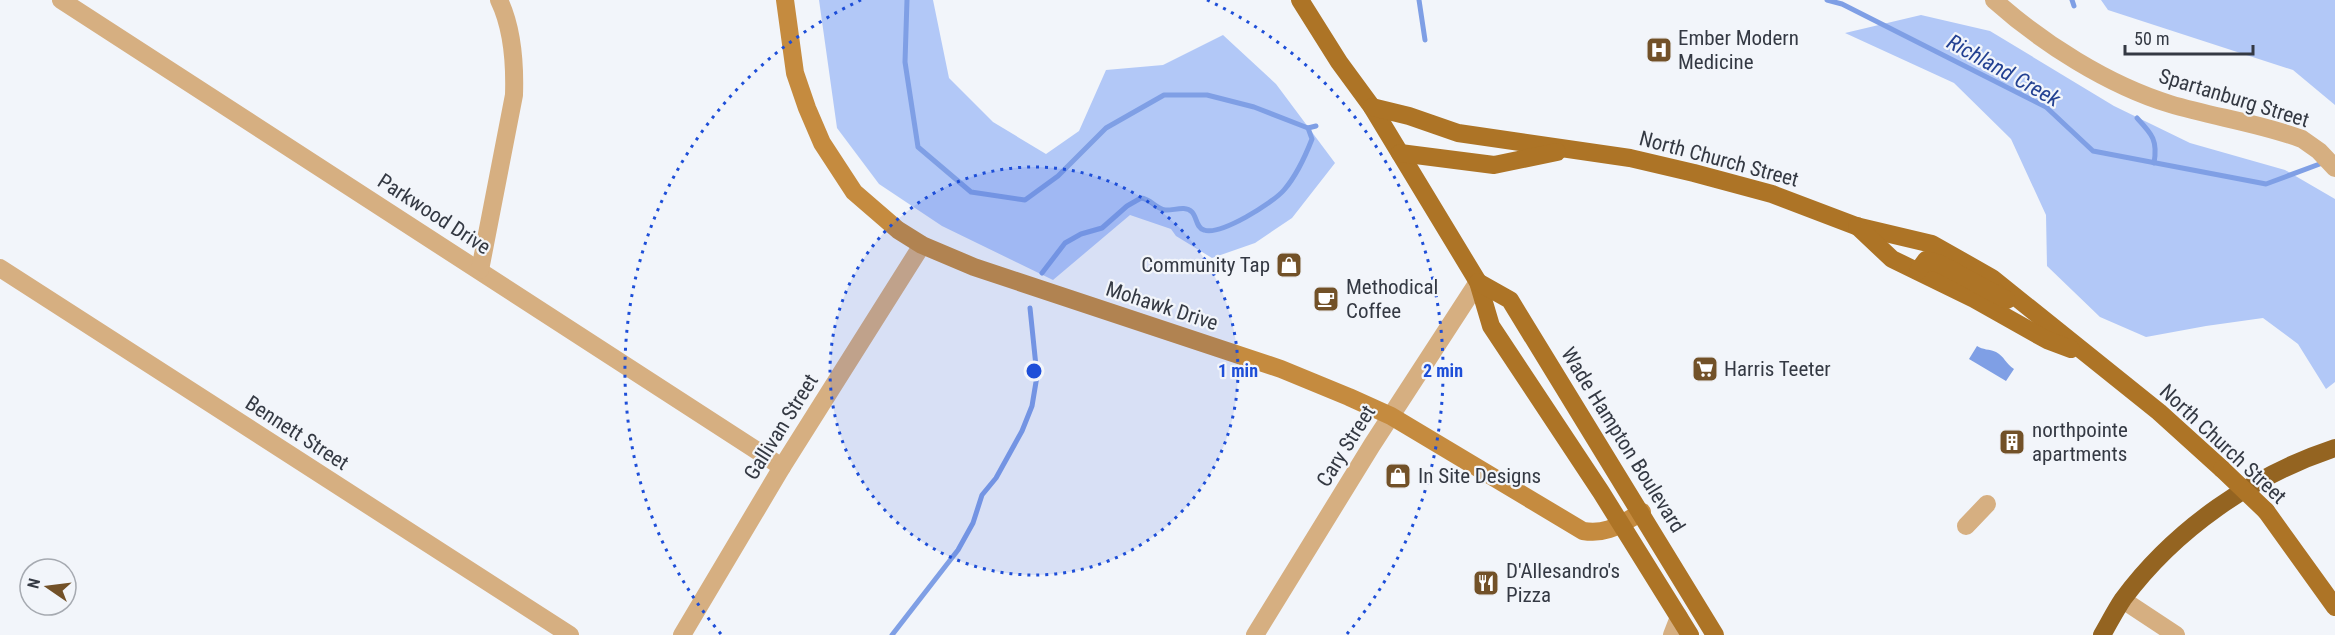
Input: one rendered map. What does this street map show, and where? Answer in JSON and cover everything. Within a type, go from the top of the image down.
[{"type":"highway","points":[[2102,635],[2123,600],[2150,568],[2211,511],[2270,474],[2335,448]]},
{"type":"main road","name":"Wade Hampton Boulevard","points":[[1300,0],[1339,62],[1372,107],[1478,282],[1491,326],[1601,492],[1689,635]]},
{"type":"main road","name":"North Church Street","points":[[1372,107],[1409,116],[1458,133],[1630,158],[1704,175],[1772,194],[1856,226],[1932,244],[1992,278],[2159,412],[2266,512],[2335,607]]},
{"type":"main road","name":"North Church Street","points":[[1400,153],[1494,165],[1568,149]]},
{"type":"main road","name":"North Church Street","points":[[1856,226],[1892,259],[1974,299],[2047,340],[2089,356]]},
{"type":"main road","points":[[1917,271],[1926,260],[1940,264],[1981,288],[2033,312]]},
{"type":"main road","name":"Wade Hampton Boulevard","points":[[1478,282],[1510,300],[1716,635]]},
{"type":"street","name":"Parkwood Drive","points":[[61,0],[782,467]]},
{"type":"street","points":[[480,270],[514,95],[515,74],[510,32],[499,0]]},
{"type":"street","name":"Mohawk Drive","points":[[785,0],[795,73],[822,143],[854,192],[889,223],[922,244],[1000,276],[1281,369],[1391,416],[1583,531],[1606,532],[1642,512]]},
{"type":"street","name":"Spartanburg Street","points":[[1994,0],[2058,50],[2142,93],[2169,103],[2302,139],[2319,151],[2335,168]]},
{"type":"street","name":"Gallivan Street","points":[[682,635],[782,467],[922,244]]},
{"type":"street","name":"Bennett Street","points":[[0,268],[570,635]]},
{"type":"street","name":"Cary Street","points":[[1255,635],[1391,416],[1478,282]]},
{"type":"street","points":[[1966,526],[1988,504]]},
{"type":"street","points":[[2123,600],[2176,635]]},
{"type":"street","points":[[1672,635],[1679,617]]},
{"type":"shaded area","points":[[819,0],[933,0],[949,78],[993,122],[1046,154],[1079,131],[1106,70],[1163,65],[1223,35],[1276,84],[1335,163],[1292,218],[1255,243],[1212,258],[1176,236],[1171,229],[1130,215],[1053,280],[942,226],[879,184],[837,128]]},
{"type":"shaded area","points":[[2101,0],[2335,0],[2335,105],[2293,70],[2108,10]]},
{"type":"shaded area","points":[[1921,15],[1990,31],[2114,106],[2190,143],[2285,170],[2335,199],[2335,382],[2326,389],[2298,344],[2263,318],[2146,337],[2100,317],[2047,266],[2046,215],[2011,139],[1954,83],[1845,33]]},
{"type":"shaded area","points":[[1977,346],[1999,354],[2014,369],[2006,381],[1969,359]]},
{"type":"waterway","name":"Richland Creek","points":[[907,0],[905,62],[918,147],[971,192],[1025,200],[1058,176],[1106,128],[1164,95],[1207,95],[1254,107],[1308,128],[1316,126]]},
{"type":"waterway","name":"Richland Creek","points":[[1419,0],[1425,40]]},
{"type":"waterway","name":"Richland Creek","points":[[1827,0],[1842,4],[2046,107],[2093,151],[2266,184],[2325,162]]},
{"type":"waterway","points":[[2072,0],[2074,6]]},
{"type":"waterway","points":[[2137,118],[2153,138],[2154,163]]},
{"type":"waterway","points":[[1042,273],[1065,243],[1081,234],[1102,228],[1127,206],[1141,198],[1165,210],[1189,210],[1194,214],[1199,227],[1204,230],[1212,231],[1222,228],[1246,217],[1278,196],[1293,178],[1312,139],[1308,128]]},
{"type":"waterway","points":[[892,635],[958,550],[973,523],[982,495],[996,478],[1022,431],[1032,406],[1037,376],[1030,308]]},
{"type":"place","name":"Ember Modern Medicine","points":[[1659,50]]},
{"type":"place","name":"Community Tap","points":[[1289,265]]},
{"type":"place","name":"Methodical Coffee","points":[[1326,299]]},
{"type":"place","name":"Harris Teeter","points":[[1705,369]]},
{"type":"place","name":"northpointe apartments","points":[[2012,442]]},
{"type":"place","name":"In Site Designs","points":[[1398,476]]},
{"type":"place","name":"D'Allesandro's Pizza","points":[[1486,583]]}]
